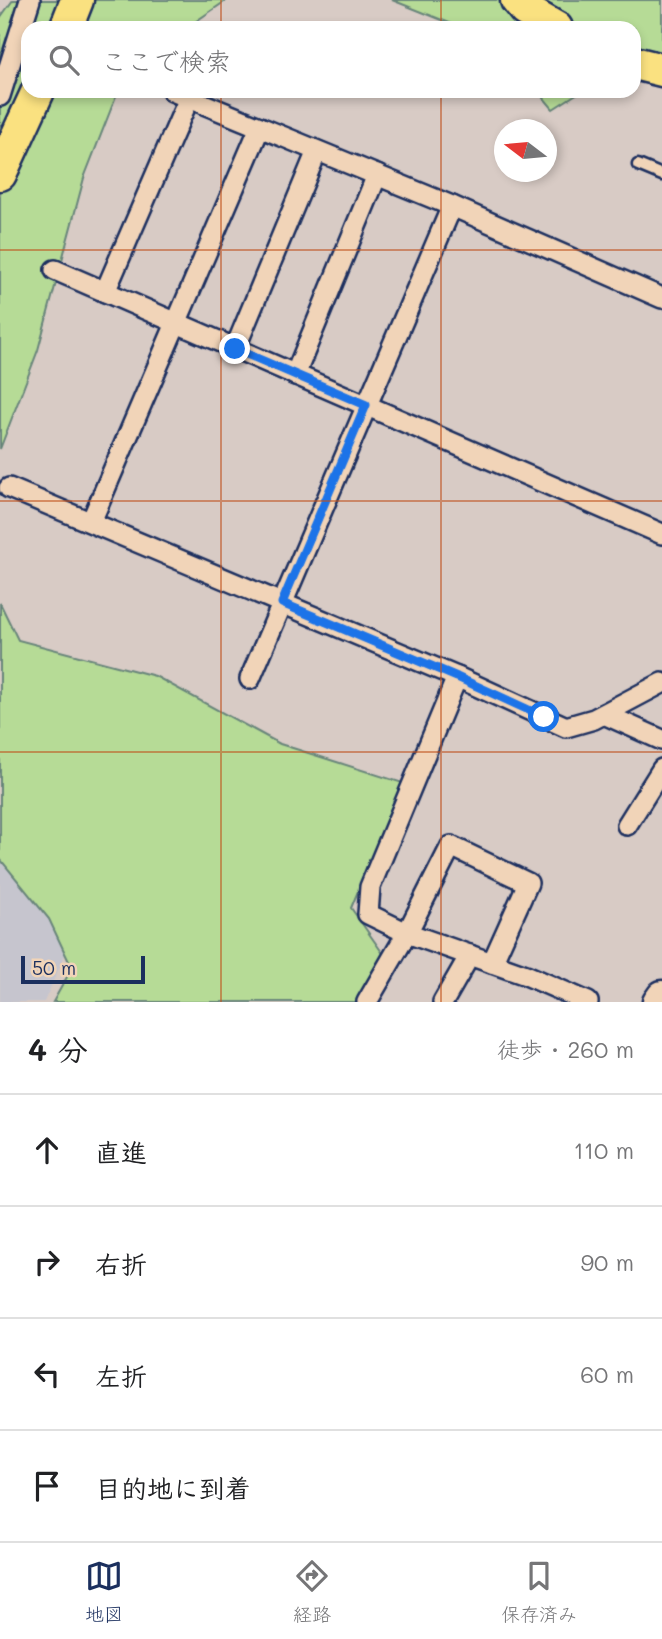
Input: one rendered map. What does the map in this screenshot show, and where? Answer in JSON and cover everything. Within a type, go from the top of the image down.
[{"type":"main road","points":[[69,21],[77,0]]},
{"type":"main road","points":[[517,0],[526,10],[544,21]]},
{"type":"main road","points":[[641,65],[662,70]]},
{"type":"main road","points":[[0,174],[35,98]]},
{"type":"street","points":[[23,21],[30,0]]},
{"type":"street","points":[[0,96],[21,29]]},
{"type":"street","points":[[105,292],[178,98]]},
{"type":"street","points":[[190,98],[452,206],[662,298]]},
{"type":"street","points":[[91,522],[260,127]]},
{"type":"street","points":[[235,349],[317,151]]},
{"type":"street","points":[[295,375],[377,175]]},
{"type":"street","points":[[250,679],[452,206]]},
{"type":"street","points":[[55,270],[662,534]]},
{"type":"street","points":[[9,488],[457,677],[566,727],[594,719],[662,683]]},
{"type":"street","points":[[457,677],[370,887],[368,914],[407,933],[526,975],[587,1002]]},
{"type":"street","points":[[604,714],[662,740]]},
{"type":"street","points":[[627,825],[662,769]]},
{"type":"street","points":[[367,1002],[407,933],[452,846],[528,883],[492,963]]},
{"type":"street","points":[[443,1002],[470,955]]},
{"type":"street","points":[[657,1002],[662,995]]},
{"type":"lane","points":[[638,165],[662,175]]},
{"type":"shaded area","points":[[0,837],[94,890],[44,1002],[0,1002]]},
{"type":"green space","points":[[13,0],[227,0],[196,21],[21,21],[21,98],[115,98],[84,178],[38,350],[0,449],[0,18]]},
{"type":"green space","points":[[392,0],[662,0],[662,61],[641,58],[641,21],[444,21]]},
{"type":"green space","points":[[544,98],[570,98],[553,109]]},
{"type":"green space","points":[[0,603],[18,640],[155,676],[280,744],[403,783],[351,908],[384,955],[355,1002],[53,1002],[72,968],[49,919],[0,859]]},
{"type":"route","points":[[235,349],[366,405],[282,603],[544,717]]}]
